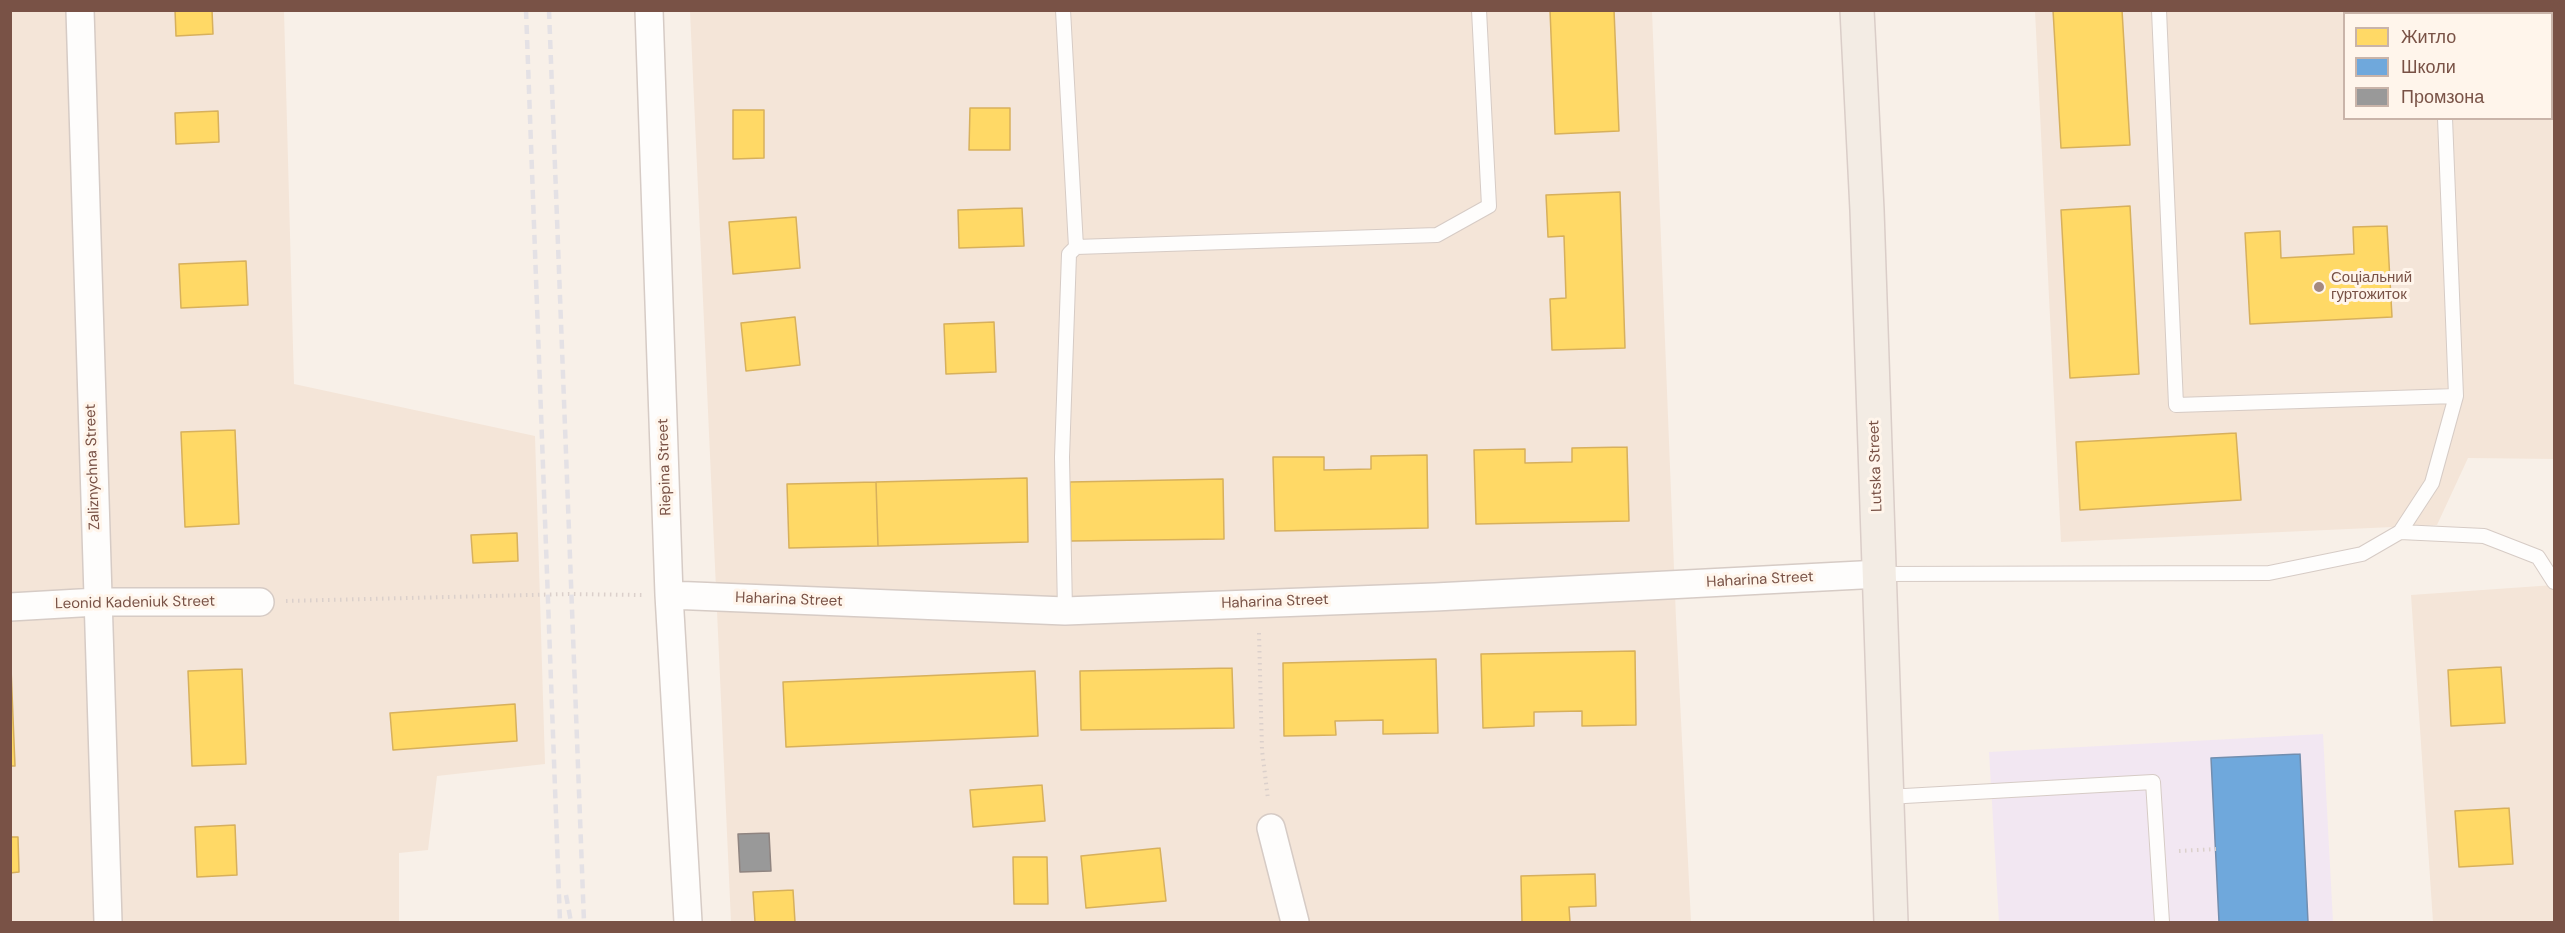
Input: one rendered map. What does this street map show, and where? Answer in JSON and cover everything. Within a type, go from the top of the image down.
[{"type":"main road","name":"Lutska Street","points":[[1857,10],[1867,210],[1891,922]]},
{"type":"street","name":"Zaliznychna Street","points":[[80,10],[108,922]]},
{"type":"street","name":"Riepina Street","points":[[649,10],[669,595],[688,922]]},
{"type":"street","name":"Haharina Street","points":[[669,595],[1065,610],[1435,597],[1880,574]]},
{"type":"street","name":"Leonid Kadeniuk Street","points":[[10,606],[97,602],[260,602]]},
{"type":"street","points":[[1271,828],[1295,922]]},
{"type":"lane","points":[[1064,10],[1076,247]]},
{"type":"lane","points":[[1065,610],[1062,457],[1069,254],[1076,247],[1437,236],[1489,206],[1479,10]]},
{"type":"lane","points":[[2159,10],[2176,405],[2456,396]]},
{"type":"lane","points":[[1880,574],[2269,573],[2362,554],[2400,532],[2432,483],[2456,396],[2445,120]]},
{"type":"lane","points":[[2400,532],[2484,536],[2538,557],[2554,582]]},
{"type":"lane","points":[[1887,797],[2153,782],[2162,922]]},
{"type":"path","points":[[260,602],[570,594],[669,595]]},
{"type":"path","points":[[1258,603],[1262,750],[1271,828]]},
{"type":"path","points":[[2157,853],[2216,849]]},
{"type":"shaded area","points":[[10,11],[284,11],[294,384],[535,436],[545,764],[437,776],[428,850],[399,853],[399,922],[11,922]]},
{"type":"shaded area","points":[[690,11],[1652,11],[1676,619],[1691,922],[731,922]]},
{"type":"shaded area","points":[[2035,11],[2554,11],[2554,459],[2468,458],[2437,525],[2061,542]]},
{"type":"shaded area","points":[[2554,585],[2554,922],[2433,922],[2411,595]]},
{"type":"shaded area","points":[[2323,734],[2333,922],[1999,922],[1989,752]]},
{"type":"building: Житло","points":[[175,10],[212,10],[213,34],[176,36]]},
{"type":"building: Житло","points":[[1550,10],[1614,10],[1619,131],[1555,134]]},
{"type":"building: Житло","points":[[2053,10],[2122,10],[2130,145],[2061,148]]},
{"type":"building: Житло","points":[[970,108],[1010,108],[1010,150],[969,150]]},
{"type":"building: Житло","points":[[733,110],[764,110],[764,158],[733,159]]},
{"type":"building: Житло","points":[[218,111],[219,142],[176,144],[175,113]]},
{"type":"building: Житло","points":[[1620,192],[1625,348],[1552,350],[1550,299],[1566,298],[1564,236],[1548,237],[1546,195]]},
{"type":"building: Житло","points":[[2130,206],[2139,374],[2070,378],[2061,210]]},
{"type":"building: Житло","points":[[1022,208],[1024,246],[959,248],[958,210]]},
{"type":"building: Житло","points":[[796,217],[800,268],[733,274],[729,222]]},
{"type":"building: Житло","name":"Соціальний гуртожиток","points":[[2387,226],[2392,317],[2250,324],[2245,233],[2280,231],[2281,258],[2354,254],[2353,227]]},
{"type":"building: Житло","points":[[246,261],[248,305],[181,308],[179,264]]},
{"type":"building: Житло","points":[[795,317],[800,365],[746,371],[741,323]]},
{"type":"building: Житло","points":[[994,322],[996,372],[946,374],[944,324]]},
{"type":"building: Житло","points":[[235,430],[239,524],[185,527],[181,432]]},
{"type":"building: Житло","points":[[2236,433],[2241,500],[2080,510],[2076,442]]},
{"type":"building: Житло","points":[[1627,447],[1629,521],[1476,524],[1474,450],[1525,449],[1525,463],[1572,462],[1572,448]]},
{"type":"building: Житло","points":[[1427,455],[1428,528],[1275,531],[1273,457],[1324,457],[1324,470],[1371,469],[1371,456]]},
{"type":"building: Житло","points":[[1027,478],[1028,542],[878,546],[876,482]]},
{"type":"building: Житло","points":[[1223,479],[1224,539],[1071,541],[1070,482]]},
{"type":"building: Житло","points":[[876,482],[878,546],[789,548],[787,484]]},
{"type":"building: Житло","points":[[517,533],[518,561],[473,563],[471,535]]},
{"type":"building: Житло","points":[[1635,651],[1636,725],[1582,726],[1582,711],[1534,712],[1534,726],[1483,728],[1481,654]]},
{"type":"building: Житло","points":[[1436,659],[1438,733],[1383,734],[1383,720],[1335,721],[1336,735],[1284,736],[1283,663]]},
{"type":"building: Житло","points":[[2501,667],[2505,723],[2451,726],[2448,670]]},
{"type":"building: Житло","points":[[11,668],[15,766],[10,766]]},
{"type":"building: Житло","points":[[1232,668],[1234,728],[1081,730],[1080,671]]},
{"type":"building: Житло","points":[[242,669],[246,764],[192,766],[188,671]]},
{"type":"building: Житло","points":[[1035,671],[1038,736],[786,747],[783,682]]},
{"type":"building: Житло","points":[[515,704],[517,741],[393,750],[390,713]]},
{"type":"building: Житло","points":[[1042,785],[1045,821],[973,827],[970,790]]},
{"type":"building: Житло","points":[[2509,808],[2513,864],[2459,867],[2455,811]]},
{"type":"building: Житло","points":[[235,825],[237,875],[197,877],[195,827]]},
{"type":"building: Житло","points":[[10,837],[18,837],[19,872],[10,873]]},
{"type":"building: Житло","points":[[1160,848],[1166,901],[1086,908],[1081,856]]},
{"type":"building: Житло","points":[[1013,857],[1047,857],[1048,904],[1014,904]]},
{"type":"building: Житло","points":[[1595,874],[1596,906],[1569,907],[1570,922],[1522,922],[1521,876]]},
{"type":"building: Житло","points":[[793,890],[795,922],[755,922],[753,892]]},
{"type":"building: Школи","points":[[2300,754],[2308,922],[2219,922],[2211,758]]},
{"type":"building: Промзона","points":[[769,833],[771,871],[740,872],[738,834]]},
{"type":"railway","points":[[526,10],[560,922]]},
{"type":"railway","points":[[549,10],[584,922]]},
{"type":"railway","points":[[566,895],[571,922]]},
{"type":"place","name":"Соціальний гуртожиток","points":[[2319,287]]}]
